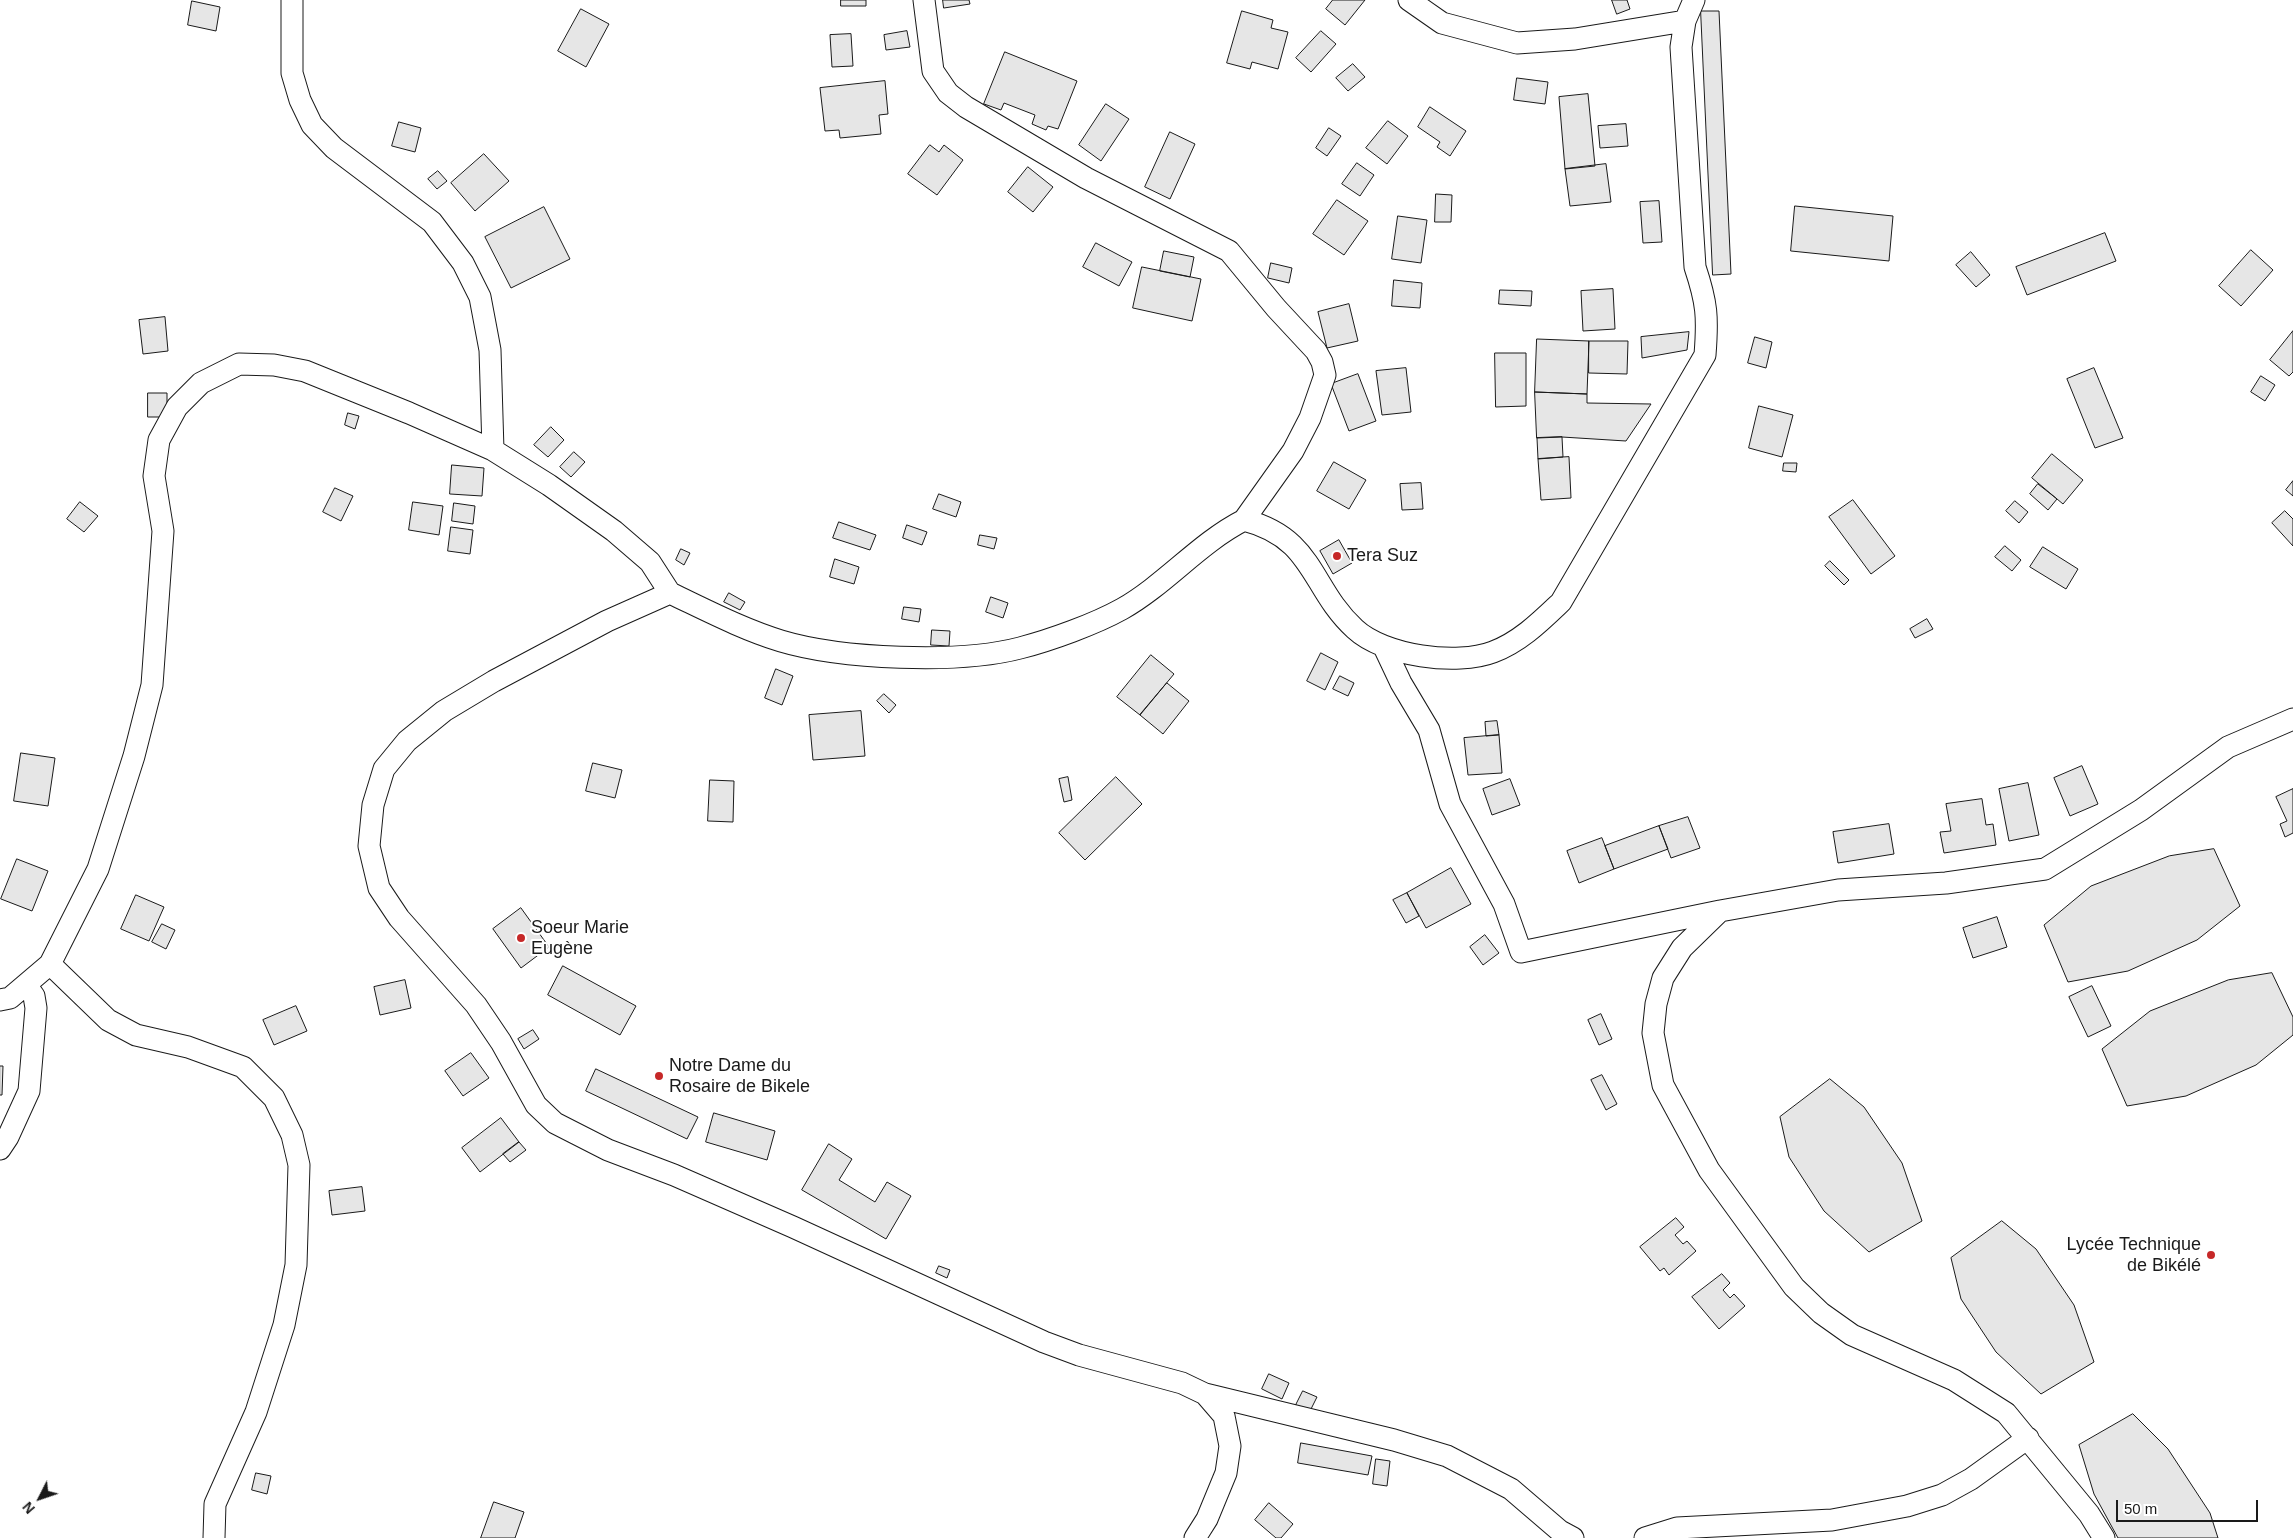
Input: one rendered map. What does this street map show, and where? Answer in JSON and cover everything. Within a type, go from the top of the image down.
[{"type":"street","points":[[292,0],[292,73],[300,100],[312,125],[334,148],[432,222],[463,263],[480,297],[490,350],[493,450]]},
{"type":"street","points":[[0,1000],[10,998],[50,964],[98,869],[134,756],[152,685],[163,531],[154,476],[159,440],[177,407],[201,383],[238,364],[274,365],[305,371],[410,413],[493,450],[549,485],[614,530],[650,562],[670,593],[753,631],[807,648],[871,655],[931,657],[982,654],[1020,648],[1092,623],[1123,609],[1224,530],[1244,520],[1293,451],[1310,418],[1325,375],[1319,356],[1276,308],[1230,250],[1086,178],[966,108],[948,93],[933,71],[924,0]]},
{"type":"street","points":[[1409,0],[1442,23],[1517,43],[1575,40],[1685,21]]},
{"type":"street","points":[[1244,520],[1275,531],[1293,545],[1312,569],[1337,609],[1356,630],[1384,647],[1424,656],[1468,657],[1494,652],[1530,631],[1561,602],[1704,355],[1707,328],[1706,300],[1695,267],[1681,48],[1685,21],[1694,0]]},
{"type":"street","points":[[670,593],[606,621],[444,710],[407,741],[384,769],[373,805],[369,846],[379,888],[399,918],[476,1005],[501,1042],[536,1105],[556,1124],[608,1150],[674,1175],[793,1227],[1044,1342],[1079,1355],[1182,1383],[1205,1394],[1394,1440],[1447,1456],[1511,1489],[1560,1531],[1573,1538]]},
{"type":"street","points":[[1384,647],[1401,683],[1429,730],[1450,804],[1504,904],[1520,952],[1720,911],[1838,890],[1946,883],[2044,869],[2141,810],[2228,747],[2293,719]]},
{"type":"street","points":[[1720,911],[1682,948],[1663,978],[1656,1004],[1653,1034],[1663,1085],[1709,1170],[1794,1287],[1821,1314],[1852,1335],[1954,1380],[2006,1413],[2089,1514],[2104,1538]]},
{"type":"street","points":[[50,964],[108,1020],[136,1035],[188,1048],[243,1067],[274,1098],[292,1134],[299,1165],[296,1265],[284,1325],[256,1412],[215,1504],[214,1538]]},
{"type":"street","points":[[0,1149],[8,1137],[29,1090],[36,1016],[34,996],[26,985]]},
{"type":"street","points":[[1195,1538],[1207,1519],[1226,1473],[1230,1446],[1224,1416],[1205,1394]]},
{"type":"street","points":[[1645,1538],[1677,1528],[1832,1520],[1907,1506],[1942,1495],[1971,1479],[2028,1438]]},
{"type":"building","points":[[841,0],[866,0],[866,6],[841,6]]},
{"type":"building","points":[[943,0],[969,0],[970,4],[944,8]]},
{"type":"building","points":[[1333,0],[1365,0],[1345,25],[1326,9]]},
{"type":"building","points":[[1612,0],[1627,0],[1630,9],[1617,14]]},
{"type":"building","points":[[192,1],[220,7],[216,31],[188,25]]},
{"type":"building","points":[[581,9],[609,24],[586,67],[558,51]]},
{"type":"building","points":[[1242,11],[1273,20],[1271,28],[1288,32],[1278,69],[1252,62],[1250,69],[1227,63]]},
{"type":"building","points":[[1701,11],[1719,11],[1731,274],[1713,275]]},
{"type":"building","points":[[907,31],[910,47],[886,50],[884,35]]},
{"type":"building","points":[[1321,31],[1336,44],[1311,72],[1296,58]]},
{"type":"building","points":[[851,34],[853,66],[832,67],[830,35]]},
{"type":"building","points":[[1005,52],[1077,81],[1058,129],[1048,126],[1046,130],[1032,124],[1035,115],[1004,103],[1001,110],[984,104]]},
{"type":"building","points":[[1353,64],[1365,77],[1348,91],[1336,78]]},
{"type":"building","points":[[1517,78],[1548,82],[1545,104],[1514,100]]},
{"type":"building","points":[[885,81],[888,114],[879,115],[881,134],[840,138],[839,130],[825,131],[820,88]]},
{"type":"building","points":[[1588,94],[1595,166],[1565,169],[1559,97]]},
{"type":"building","points":[[1106,104],[1129,119],[1101,161],[1079,145]]},
{"type":"building","points":[[1430,107],[1466,131],[1450,156],[1437,147],[1440,142],[1418,127]]},
{"type":"building","points":[[1388,121],[1408,136],[1387,164],[1366,148]]},
{"type":"building","points":[[399,122],[421,128],[415,152],[392,146]]},
{"type":"building","points":[[1626,124],[1628,146],[1600,148],[1598,126]]},
{"type":"building","points":[[1329,128],[1341,136],[1327,156],[1316,148]]},
{"type":"building","points":[[1170,132],[1195,144],[1170,199],[1145,187]]},
{"type":"building","points":[[930,145],[939,152],[944,145],[963,160],[937,195],[908,174]]},
{"type":"building","points":[[484,154],[509,181],[475,211],[451,183]]},
{"type":"building","points":[[1357,163],[1374,175],[1360,196],[1342,184]]},
{"type":"building","points":[[1606,164],[1611,202],[1570,206],[1565,169]]},
{"type":"building","points":[[1028,167],[1053,187],[1033,212],[1008,192]]},
{"type":"building","points":[[438,171],[447,181],[437,189],[428,179]]},
{"type":"building","points":[[1436,194],[1452,195],[1451,222],[1435,222]]},
{"type":"building","points":[[1337,200],[1368,221],[1344,255],[1313,234]]},
{"type":"building","points":[[1659,201],[1662,242],[1643,243],[1640,202]]},
{"type":"building","points":[[1795,206],[1893,216],[1889,261],[1791,251]]},
{"type":"building","points":[[544,207],[570,259],[511,288],[485,237]]},
{"type":"building","points":[[1398,216],[1427,220],[1421,263],[1392,259]]},
{"type":"building","points":[[2105,233],[2116,261],[2027,295],[2016,267]]},
{"type":"building","points":[[1096,243],[1132,262],[1119,286],[1083,267]]},
{"type":"building","points":[[2251,250],[2273,270],[2241,306],[2219,286]]},
{"type":"building","points":[[1164,251],[1194,257],[1190,277],[1160,271]]},
{"type":"building","points":[[1971,252],[1990,275],[1976,287],[1956,265]]},
{"type":"building","points":[[1271,263],[1292,268],[1289,283],[1268,278]]},
{"type":"building","points":[[1142,267],[1201,279],[1192,321],[1133,308]]},
{"type":"building","points":[[1394,280],[1422,283],[1420,308],[1392,306]]},
{"type":"building","points":[[1613,289],[1615,329],[1583,331],[1581,291]]},
{"type":"building","points":[[1500,290],[1532,291],[1531,306],[1499,304]]},
{"type":"building","points":[[1349,304],[1358,341],[1327,348],[1318,312]]},
{"type":"building","points":[[165,317],[168,351],[143,354],[139,320]]},
{"type":"building","points":[[2293,331],[2293,372],[2289,376],[2270,360]]},
{"type":"building","points":[[1689,332],[1687,350],[1642,358],[1641,337]]},
{"type":"building","points":[[1755,337],[1772,342],[1766,368],[1748,363]]},
{"type":"building","points":[[1537,339],[1589,341],[1587,394],[1535,392]]},
{"type":"building","points":[[1589,341],[1628,341],[1627,374],[1589,373]]},
{"type":"building","points":[[1495,353],[1526,353],[1526,406],[1496,407]]},
{"type":"building","points":[[1406,368],[1411,412],[1382,415],[1376,371]]},
{"type":"building","points":[[2094,368],[2123,438],[2095,448],[2067,379]]},
{"type":"building","points":[[1358,374],[1376,421],[1349,431],[1331,384]]},
{"type":"building","points":[[2261,376],[2275,385],[2265,401],[2251,392]]},
{"type":"building","points":[[1535,392],[1587,394],[1587,403],[1651,404],[1626,441],[1562,437],[1537,438]]},
{"type":"building","points":[[148,393],[167,393],[167,417],[148,417]]},
{"type":"building","points":[[1759,406],[1793,415],[1782,457],[1749,448]]},
{"type":"building","points":[[348,413],[359,416],[355,429],[345,425]]},
{"type":"building","points":[[551,427],[564,440],[548,457],[534,445]]},
{"type":"building","points":[[1562,437],[1563,457],[1538,459],[1537,438]]},
{"type":"building","points":[[574,452],[585,462],[571,477],[560,467]]},
{"type":"building","points":[[2052,454],[2083,480],[2063,504],[2032,478]]},
{"type":"building","points":[[1569,457],[1571,498],[1541,500],[1538,459]]},
{"type":"building","points":[[1334,462],[1366,480],[1349,509],[1317,491]]},
{"type":"building","points":[[1784,463],[1797,463],[1796,472],[1783,471]]},
{"type":"building","points":[[452,465],[484,468],[482,496],[450,494]]},
{"type":"building","points":[[2293,481],[2293,496],[2286,490]]},
{"type":"building","points":[[1421,483],[1423,509],[1402,510],[1400,484]]},
{"type":"building","points":[[2038,484],[2057,499],[2048,510],[2030,494]]},
{"type":"building","points":[[335,488],[353,496],[341,521],[323,512]]},
{"type":"building","points":[[939,494],[961,502],[956,517],[933,509]]},
{"type":"building","points":[[1853,500],[1895,556],[1871,574],[1829,517]]},
{"type":"building","points":[[2015,501],[2028,512],[2019,523],[2006,511]]},
{"type":"building","points":[[80,502],[98,516],[84,532],[67,519]]},
{"type":"building","points":[[413,502],[443,506],[439,535],[409,530]]},
{"type":"building","points":[[454,503],[475,506],[473,524],[452,521]]},
{"type":"building","points":[[2285,511],[2293,519],[2293,546],[2272,523]]},
{"type":"building","points":[[839,522],[876,535],[870,550],[833,538]]},
{"type":"building","points":[[907,525],[927,532],[922,545],[903,538]]},
{"type":"building","points":[[451,527],[473,530],[470,554],[448,551]]},
{"type":"building","points":[[980,535],[997,538],[994,549],[978,545]]},
{"type":"building","points":[[1339,540],[1352,563],[1333,574],[1320,551]]},
{"type":"building","points":[[2005,546],[2021,560],[2012,571],[1995,557]]},
{"type":"building","points":[[2043,547],[2078,569],[2066,589],[2030,567]]},
{"type":"building","points":[[681,549],[690,553],[684,565],[676,560]]},
{"type":"building","points":[[835,559],[859,567],[854,584],[830,577]]},
{"type":"building","points":[[1830,561],[1849,580],[1844,585],[1825,566]]},
{"type":"building","points":[[729,593],[745,602],[740,610],[724,602]]},
{"type":"building","points":[[991,597],[1008,603],[1003,618],[986,612]]},
{"type":"building","points":[[904,607],[921,609],[919,622],[902,619]]},
{"type":"building","points":[[1927,619],[1933,629],[1915,638],[1910,629]]},
{"type":"building","points":[[932,630],[950,631],[949,646],[931,645]]},
{"type":"building","points":[[1321,653],[1338,662],[1325,690],[1307,681]]},
{"type":"building","points":[[1151,655],[1174,674],[1140,715],[1117,697]]},
{"type":"building","points":[[776,669],[793,676],[782,705],[765,698]]},
{"type":"building","points":[[1340,676],[1354,683],[1348,696],[1333,689]]},
{"type":"building","points":[[1167,683],[1189,701],[1163,734],[1140,715]]},
{"type":"building","points":[[884,694],[896,705],[889,713],[877,701]]},
{"type":"building","points":[[861,711],[865,756],[813,760],[809,715]]},
{"type":"building","points":[[1497,721],[1499,735],[1486,736],[1485,722]]},
{"type":"building","points":[[1499,735],[1502,773],[1468,775],[1464,738]]},
{"type":"building","points":[[21,753],[55,758],[48,806],[14,801]]},
{"type":"building","points":[[593,763],[622,770],[615,798],[586,791]]},
{"type":"building","points":[[2082,766],[2098,804],[2070,816],[2054,778]]},
{"type":"building","points":[[1068,777],[1072,800],[1064,802],[1059,779]]},
{"type":"building","points":[[1116,777],[1142,804],[1085,860],[1059,833]]},
{"type":"building","points":[[1510,779],[1520,805],[1492,815],[1483,789]]},
{"type":"building","points":[[710,780],[734,781],[733,822],[708,821]]},
{"type":"building","points":[[2028,783],[2039,835],[2009,841],[1999,789]]},
{"type":"building","points":[[2293,789],[2293,833],[2285,837],[2280,824],[2287,821],[2276,797]]},
{"type":"building","points":[[1982,799],[1986,825],[1993,824],[1996,845],[1944,853],[1940,832],[1951,831],[1946,804]]},
{"type":"building","points":[[1688,817],[1700,848],[1671,858],[1659,826]]},
{"type":"building","points":[[1889,824],[1894,854],[1838,863],[1833,832]]},
{"type":"building","points":[[1659,826],[1668,849],[1614,869],[1605,846]]},
{"type":"building","points":[[1602,838],[1614,869],[1579,883],[1567,851]]},
{"type":"building","points":[[2214,849],[2240,906],[2197,940],[2128,971],[2068,982],[2044,925],[2091,886],[2169,856]]},
{"type":"building","points":[[17,859],[48,871],[32,911],[1,899]]},
{"type":"building","points":[[1451,868],[1471,904],[1426,928],[1407,893]]},
{"type":"building","points":[[1407,893],[1419,916],[1406,923],[1393,900]]},
{"type":"building","points":[[136,895],[164,907],[149,941],[121,929]]},
{"type":"building","name":"Soeur Marie Eugène","points":[[521,908],[549,947],[521,968],[493,929]]},
{"type":"building","points":[[1997,917],[2007,947],[1973,958],[1963,928]]},
{"type":"building","points":[[162,924],[175,930],[166,949],[152,942]]},
{"type":"building","points":[[1485,935],[1499,953],[1483,965],[1470,947]]},
{"type":"building","points":[[563,966],[636,1006],[620,1035],[548,995]]},
{"type":"building","points":[[2272,973],[2293,1017],[2293,1035],[2256,1065],[2186,1096],[2127,1106],[2102,1049],[2150,1011],[2228,980]]},
{"type":"building","points":[[405,980],[411,1008],[380,1015],[374,987]]},
{"type":"building","points":[[2092,986],[2111,1026],[2088,1037],[2069,997]]},
{"type":"building","points":[[296,1006],[307,1031],[274,1045],[263,1020]]},
{"type":"building","points":[[1601,1014],[1612,1039],[1599,1045],[1588,1020]]},
{"type":"building","points":[[533,1030],[539,1039],[524,1049],[518,1039]]},
{"type":"building","points":[[471,1053],[489,1078],[463,1096],[445,1071]]},
{"type":"building","points":[[0,1066],[3,1066],[2,1095],[0,1095]]},
{"type":"building","points":[[596,1069],[698,1117],[687,1139],[586,1091]]},
{"type":"building","points":[[1602,1075],[1617,1104],[1606,1110],[1591,1080]]},
{"type":"building","points":[[1830,1079],[1864,1107],[1902,1163],[1922,1221],[1869,1252],[1824,1211],[1789,1157],[1780,1117]]},
{"type":"building","points":[[714,1113],[775,1131],[767,1160],[706,1142]]},
{"type":"building","points":[[501,1118],[519,1142],[480,1172],[462,1148]]},
{"type":"building","points":[[519,1142],[526,1150],[510,1162],[503,1154]]},
{"type":"building","points":[[829,1144],[852,1159],[839,1180],[875,1202],[887,1182],[911,1196],[886,1239],[802,1190]]},
{"type":"building","points":[[362,1187],[365,1211],[332,1215],[329,1191]]},
{"type":"building","points":[[1676,1218],[1684,1227],[1675,1235],[1683,1244],[1687,1241],[1696,1251],[1669,1275],[1664,1268],[1660,1271],[1640,1247]]},
{"type":"building","points":[[2002,1221],[2036,1249],[2074,1305],[2094,1362],[2041,1394],[1996,1352],[1961,1299],[1951,1258]]},
{"type":"building","points":[[939,1266],[950,1270],[947,1278],[936,1273]]},
{"type":"building","points":[[1722,1274],[1730,1283],[1723,1290],[1730,1298],[1734,1294],[1745,1306],[1719,1329],[1692,1297]]},
{"type":"building","points":[[1269,1374],[1289,1383],[1282,1399],[1262,1389]]},
{"type":"building","points":[[1303,1391],[1317,1397],[1310,1411],[1296,1405]]},
{"type":"building","points":[[2133,1414],[2168,1449],[2210,1513],[2218,1538],[2118,1538],[2094,1494],[2079,1445]]},
{"type":"building","points":[[1301,1443],[1372,1456],[1368,1475],[1298,1463]]},
{"type":"building","points":[[1376,1459],[1390,1461],[1387,1486],[1373,1484]]},
{"type":"building","points":[[256,1473],[271,1476],[267,1494],[252,1490]]},
{"type":"building","points":[[494,1502],[524,1512],[515,1538],[481,1538]]},
{"type":"building","points":[[1269,1503],[1293,1524],[1281,1538],[1276,1538],[1255,1520]]},
{"type":"place","name":"Tera Suz","points":[[1337,556]]},
{"type":"place","name":"Soeur Marie Eugène","points":[[521,938]]},
{"type":"place","name":"Notre Dame du Rosaire de Bikele","points":[[659,1076]]},
{"type":"place","name":"Lycée Technique de Bikélé","points":[[2211,1255]]}]
